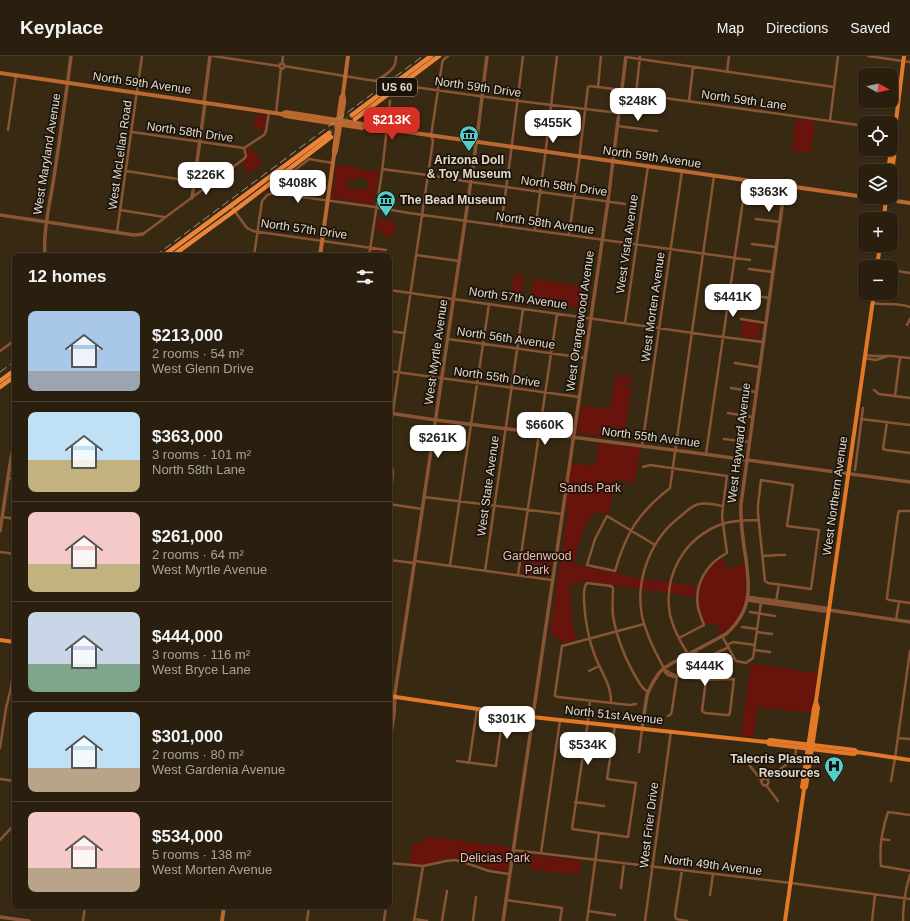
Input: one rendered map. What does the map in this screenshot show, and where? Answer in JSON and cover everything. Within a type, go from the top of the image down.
[{"type":"highway","name":"US 60","points":[[431,56],[354,117],[439,56]]},
{"type":"highway","points":[[167,253],[230,206],[332,135]]},
{"type":"highway","points":[[176,253],[234,211],[332,135]]},
{"type":"highway","points":[[0,381],[12,372]]},
{"type":"highway","points":[[0,388],[12,378]]},
{"type":"highway","points":[[0,388],[12,381]]},
{"type":"main road","points":[[334,155],[336,151],[341,98],[343,94],[348,56]]},
{"type":"main road","points":[[895,116],[904,56]]},
{"type":"main road","name":"North 59th Avenue","points":[[0,73],[276,113],[319,122],[363,124],[365,126],[386,130],[858,195]]},
{"type":"main road","name":"North 59th Avenue","points":[[281,114],[286,112],[339,122]]},
{"type":"main road","points":[[319,122],[328,124],[334,131],[332,135],[334,155],[320,253]]},
{"type":"main road","points":[[332,135],[339,122]]},
{"type":"main road","points":[[898,200],[910,203]]},
{"type":"main road","name":"West Northern Avenue","points":[[804,790],[802,787],[806,760],[818,708],[816,701],[873,300]]},
{"type":"main road","points":[[0,640],[12,642]]},
{"type":"main road","name":"North 51st Avenue","points":[[392,696],[532,717],[671,731],[796,747],[810,747]]},
{"type":"main road","name":"North 51st Avenue","points":[[766,742],[770,740],[854,754],[857,752],[910,760]]},
{"type":"main road","name":"West Northern Avenue","points":[[785,921],[804,790],[806,787],[810,747]]},
{"type":"main road","points":[[222,921],[224,909]]},
{"type":"street","name":"West Maryland Avenue","points":[[45,253],[44,245],[68,82],[70,56]]},
{"type":"street","name":"West McLellan Road","points":[[117,232],[138,93],[142,56]]},
{"type":"street","points":[[192,198],[210,56]]},
{"type":"street","points":[[213,56],[375,81],[393,68],[395,65],[396,56]]},
{"type":"street","points":[[276,113],[283,56]]},
{"type":"street","points":[[392,408],[433,141],[431,136],[442,61],[448,56]]},
{"type":"street","name":"West Myrtle Avenue","points":[[392,727],[422,509],[477,142],[487,56]]},
{"type":"street","points":[[500,226],[512,147],[523,56]]},
{"type":"street","points":[[534,230],[546,151],[557,56]]},
{"type":"street","points":[[598,87],[602,56]]},
{"type":"street","points":[[727,72],[729,56]]},
{"type":"street","points":[[830,121],[838,56]]},
{"type":"street","points":[[868,56],[910,62]]},
{"type":"street","points":[[626,57],[834,87]]},
{"type":"street","name":"West Orangewood Avenue","points":[[502,921],[608,201],[626,57]]},
{"type":"street","points":[[636,94],[640,58]]},
{"type":"street","points":[[689,101],[693,67]]},
{"type":"street","points":[[8,130],[16,75]]},
{"type":"street","name":"North 59th Drive","points":[[407,86],[619,114]]},
{"type":"street","name":"North 59th Lane","points":[[585,109],[588,87],[590,86],[636,94],[858,125]]},
{"type":"street","points":[[369,253],[382,169],[390,101]]},
{"type":"street","points":[[569,235],[585,109]]},
{"type":"street","points":[[0,215],[137,235],[143,234],[245,158],[244,148],[264,135],[269,112]]},
{"type":"street","points":[[617,126],[657,131]]},
{"type":"street","name":"North 58th Drive","points":[[132,132],[244,148]]},
{"type":"street","points":[[286,195],[290,174],[309,159],[333,162]]},
{"type":"street","name":"West Vista Avenue","points":[[625,324],[648,166]]},
{"type":"street","name":"North 58th Drive","points":[[382,169],[625,204]]},
{"type":"street","points":[[126,171],[210,184]]},
{"type":"street","name":"West Morten Avenue","points":[[642,446],[682,171]]},
{"type":"street","points":[[655,545],[631,530],[607,516],[595,539],[587,565],[614,571],[631,530],[641,515],[670,488],[714,176]]},
{"type":"street","points":[[706,454],[746,180]]},
{"type":"street","name":"West Hayward Avenue","points":[[642,728],[648,692],[654,680],[664,668],[722,636],[733,628],[744,611],[747,598],[748,578],[741,521],[741,504],[785,185]]},
{"type":"street","name":"North 58th Avenue","points":[[258,231],[262,201],[267,195],[273,193],[750,260]]},
{"type":"street","name":"North 57th Drive","points":[[230,206],[247,228],[251,230],[386,250]]},
{"type":"street","points":[[120,210],[165,218]]},
{"type":"street","points":[[756,219],[780,222]]},
{"type":"street","points":[[254,253],[258,231]]},
{"type":"street","points":[[752,244],[776,247]]},
{"type":"street","points":[[416,255],[459,261]]},
{"type":"street","points":[[749,269],[772,272]]},
{"type":"street","points":[[898,271],[910,273]]},
{"type":"street","name":"North 57th Avenue","points":[[392,290],[763,342]]},
{"type":"street","points":[[745,294],[769,298]]},
{"type":"street","points":[[872,303],[910,307]]},
{"type":"street","points":[[450,565],[488,304]]},
{"type":"street","name":"West State Avenue","points":[[485,571],[523,309]]},
{"type":"street","points":[[518,575],[557,314]]},
{"type":"street","points":[[741,319],[766,323]]},
{"type":"street","points":[[906,325],[910,320]]},
{"type":"street","points":[[392,331],[404,333]]},
{"type":"street","name":"North 56th Avenue","points":[[448,339],[585,358]]},
{"type":"street","points":[[0,352],[12,342]]},
{"type":"street","points":[[865,356],[876,360],[888,356],[910,358]]},
{"type":"street","points":[[895,396],[900,357]]},
{"type":"street","points":[[735,363],[760,367]]},
{"type":"street","name":"North 55th Drive","points":[[392,371],[579,397]]},
{"type":"street","points":[[731,388],[756,392]]},
{"type":"street","points":[[874,390],[879,394],[910,398]]},
{"type":"street","name":"West Northern Avenue","points":[[855,470],[863,408]]},
{"type":"street","points":[[728,413],[752,417]]},
{"type":"street","name":"North 55th Avenue","points":[[392,414],[746,459],[910,482]]},
{"type":"street","points":[[856,418],[910,425]]},
{"type":"street","points":[[887,422],[884,449],[910,453]]},
{"type":"street","points":[[724,439],[749,442]]},
{"type":"street","points":[[0,531],[3,499],[12,454]]},
{"type":"street","points":[[643,467],[650,465],[727,476],[722,516],[727,553],[710,565],[701,578],[698,590],[697,605],[704,625],[679,638]]},
{"type":"street","points":[[392,467],[392,483]]},
{"type":"street","points":[[8,478],[12,479]]},
{"type":"street","points":[[761,480],[792,484],[787,526],[819,530],[811,589],[765,581],[759,520],[758,505],[761,480]]},
{"type":"street","points":[[424,497],[562,514]]},
{"type":"street","points":[[706,680],[702,711],[729,715],[734,679],[706,680],[677,676],[674,677],[665,672],[651,644],[644,624],[641,602],[642,578],[655,545],[668,526],[677,518],[699,504],[706,503],[723,506]]},
{"type":"street","points":[[392,504],[422,509]]},
{"type":"street","points":[[910,511],[899,510],[887,599],[910,603]]},
{"type":"street","points":[[2,517],[12,519]]},
{"type":"street","points":[[688,654],[679,638],[671,616],[668,598],[672,574],[681,556],[691,542],[708,530],[723,524],[759,520]]},
{"type":"street","points":[[0,552],[12,554]]},
{"type":"street","points":[[762,556],[780,554],[785,555]]},
{"type":"street","points":[[392,560],[450,565],[552,580]]},
{"type":"street","points":[[611,703],[610,689],[599,666],[590,639],[585,612],[584,594],[587,583],[611,586],[613,588],[613,610],[616,632],[622,649],[636,678],[641,687],[648,692]]},
{"type":"street","points":[[776,603],[779,584]]},
{"type":"street","points":[[747,598],[761,602],[776,603]]},
{"type":"street","points":[[747,598],[805,607],[825,608],[829,610],[910,622]]},
{"type":"street","points":[[722,636],[736,661],[746,663],[752,658],[761,602]]},
{"type":"street","points":[[896,620],[899,602]]},
{"type":"street","points":[[750,612],[774,616]]},
{"type":"street","points":[[636,704],[630,705],[590,701],[555,696],[555,694],[562,646],[644,624]]},
{"type":"street","points":[[742,627],[772,634]]},
{"type":"street","points":[[695,650],[699,658],[704,659],[733,642],[754,645]]},
{"type":"street","points":[[754,650],[770,652]]},
{"type":"street","points":[[891,781],[910,651]]},
{"type":"street","points":[[589,671],[599,666]]},
{"type":"street","points":[[668,716],[671,714],[672,710],[677,676]]},
{"type":"street","points":[[0,748],[12,681]]},
{"type":"street","points":[[590,701],[572,829],[628,837],[636,783],[607,779],[615,725]]},
{"type":"street","points":[[469,763],[477,708]]},
{"type":"street","points":[[457,761],[496,766],[503,712]]},
{"type":"street","points":[[541,853],[560,720]]},
{"type":"street","points":[[639,752],[642,728]]},
{"type":"street","name":"West Frier Drive","points":[[645,921],[671,731]]},
{"type":"street","points":[[898,738],[910,740]]},
{"type":"street","points":[[762,781],[764,779],[768,779],[795,758],[796,747]]},
{"type":"street","points":[[795,758],[806,760]]},
{"type":"street","points":[[750,766],[778,801]]},
{"type":"street","points":[[0,779],[12,781]]},
{"type":"street","points":[[766,785],[769,781],[768,779]]},
{"type":"street","points":[[575,802],[604,806]]},
{"type":"street","points":[[910,815],[888,812],[881,839],[880,866],[910,871]]},
{"type":"street","points":[[0,840],[12,827]]},
{"type":"street","points":[[587,921],[599,833]]},
{"type":"street","points":[[881,839],[889,840]]},
{"type":"street","name":"North 49th Avenue","points":[[513,850],[791,883],[910,899]]},
{"type":"street","points":[[392,863],[423,866],[455,860],[489,871],[509,874]]},
{"type":"street","points":[[621,888],[624,863]]},
{"type":"street","points":[[423,866],[414,920],[427,921]]},
{"type":"street","points":[[682,870],[675,915],[676,919],[687,921]]},
{"type":"street","points":[[710,895],[713,874]]},
{"type":"street","points":[[903,921],[904,898],[906,885],[910,874]]},
{"type":"street","points":[[442,921],[447,891]]},
{"type":"street","points":[[872,921],[876,894]]},
{"type":"street","points":[[473,921],[476,897]]},
{"type":"street","points":[[506,900],[562,908],[560,921]]},
{"type":"street","points":[[83,921],[85,909]]},
{"type":"street","points":[[307,921],[309,909]]},
{"type":"street","points":[[384,921],[386,909]]},
{"type":"street","points":[[588,911],[616,915]]},
{"type":"street","points":[[0,917],[29,921]]},
{"type":"green space","points":[[256,114],[266,116],[264,130],[254,129]]},
{"type":"green space","points":[[796,119],[815,121],[811,152],[809,153],[792,150]]},
{"type":"green space","points":[[250,147],[262,163],[249,173],[242,163],[246,159],[247,150]]},
{"type":"green space","points":[[351,164],[354,167],[364,171],[379,170],[374,204],[364,204],[363,202],[356,201],[356,203],[353,203],[352,201],[332,199],[336,174],[334,174],[337,166],[347,167]],"holes":[[[349,179],[366,179],[366,182],[368,182],[367,190],[355,188],[355,190],[347,189]]]},
{"type":"green space","points":[[763,190],[772,191],[779,197],[777,207],[774,208],[769,205],[761,205]]},
{"type":"green space","points":[[377,219],[395,222],[393,236],[383,236],[384,232],[376,231]]},
{"type":"green space","points":[[374,249],[384,251],[384,253],[371,253]]},
{"type":"green space","points":[[514,274],[524,276],[521,299],[510,298]]},
{"type":"green space","points":[[533,279],[582,286],[579,308],[530,301]]},
{"type":"green space","points":[[743,321],[761,324],[759,339],[741,336]]},
{"type":"green space","points":[[616,375],[632,377],[630,385],[625,385],[625,382],[615,380]]},
{"type":"green space","points":[[614,381],[624,383],[623,386],[631,387],[624,439],[577,433],[581,406],[610,409]]},
{"type":"green space","points":[[438,423],[454,424],[451,442],[435,439]]},
{"type":"green space","name":"Sands Park","points":[[598,443],[640,448],[635,483],[614,480],[609,514],[593,512],[582,533],[573,564],[619,573],[628,577],[696,586],[695,597],[586,580],[576,585],[569,584],[572,619],[576,640],[564,643],[550,632],[568,509],[565,508],[570,471],[572,463],[595,466]]},
{"type":"green space","name":"Gardenwood Park","points":[[525,549],[554,553],[549,577],[521,573]]},
{"type":"green space","points":[[721,558],[729,570],[744,562],[746,584],[744,604],[740,613],[728,628],[718,635],[719,624],[707,624],[699,607],[699,597],[703,580],[714,564]]},
{"type":"green space","points":[[751,664],[817,673],[812,710],[810,713],[757,707],[753,737],[741,736]]},
{"type":"green space","name":"Delicias Park","points":[[430,837],[511,847],[507,871],[492,869],[459,858],[443,859],[427,864],[409,863],[412,843],[420,844],[424,838]]},
{"type":"green space","points":[[532,855],[579,861],[581,862],[579,875],[530,869]]},
{"type":"tunnel","points":[[329,133],[352,115]]},
{"type":"railway","points":[[159,253],[423,56]]},
{"type":"railway","points":[[0,372],[12,363]]},
{"type":"place","name":"Arizona Doll & Toy Museum","points":[[469,152]]},
{"type":"place","name":"The Bead Museum","points":[[386,217]]},
{"type":"place","name":"Talecris Plasma Resources","points":[[834,783]]}]
